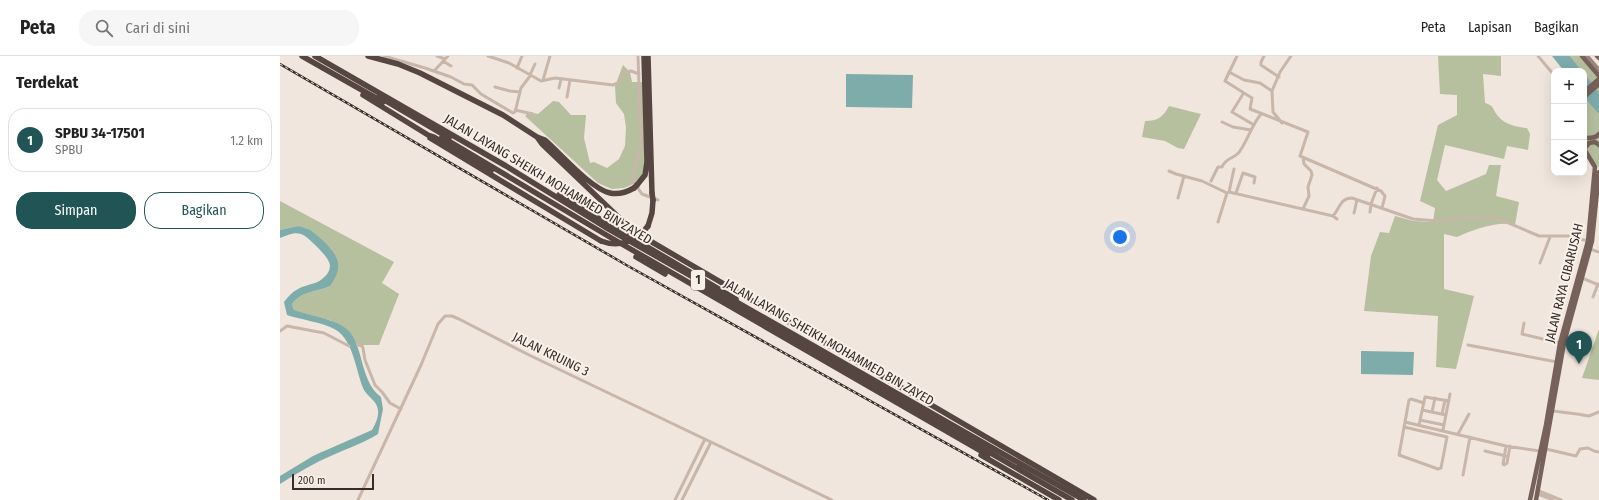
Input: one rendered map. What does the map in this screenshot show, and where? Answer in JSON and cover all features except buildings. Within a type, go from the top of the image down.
[{"type":"highway","name":"1","points":[[302,56],[615,240],[1067,500]]},
{"type":"highway","name":"JALAN LAYANG SHEIKH MOHAMMED BIN ZAYED","points":[[309,56],[504,169],[603,230],[1072,500]]},
{"type":"highway","name":"JALAN LAYANG SHEIKH MOHAMMED BIN ZAYED","points":[[315,56],[506,166],[605,227],[1084,500]]},
{"type":"highway","name":"1","points":[[320,56],[1084,500]]},
{"type":"highway","points":[[368,56],[398,64],[420,73],[503,115],[537,137],[545,140],[600,189],[617,194],[628,192],[636,187],[646,174],[647,162],[644,56]]},
{"type":"highway","points":[[428,135],[432,140],[470,164],[601,241],[615,244],[627,242],[641,234],[648,226],[655,200],[652,193],[648,56]]},
{"type":"highway","points":[[353,85],[358,91],[428,135],[434,137],[644,261],[1059,500]]},
{"type":"highway","points":[[537,137],[542,144],[633,231],[1094,500]]},
{"type":"main road","points":[[1582,56],[1599,76]]},
{"type":"main road","points":[[1587,56],[1599,70]]},
{"type":"main road","points":[[1587,90],[1598,82]]},
{"type":"main road","points":[[1587,94],[1598,82]]},
{"type":"main road","points":[[1587,138],[1597,137],[1599,134]]},
{"type":"main road","points":[[1587,146],[1589,143],[1596,142],[1599,145]]},
{"type":"main road","name":"JALAN RAYA CIBARUSAH","points":[[1534,500],[1540,451],[1560,343],[1588,241],[1595,167],[1587,155]]},
{"type":"main road","name":"JALAN RAYA CIBARUSAH","points":[[1534,500],[1538,493],[1564,343],[1590,249],[1599,172]]},
{"type":"main road","name":"JALAN RAYA CIBARUSAH","points":[[1534,500],[1545,440],[1552,414]]},
{"type":"main road","name":"JALAN RAYA CIBARUSAH","points":[[1545,440],[1546,425]]},
{"type":"street","points":[[384,56],[434,71],[464,84],[472,85],[482,94],[512,113],[514,113],[524,83],[530,76],[535,64]]},
{"type":"street","points":[[437,56],[445,59],[451,66]]},
{"type":"street","points":[[488,56],[509,63],[538,80],[552,78],[613,85],[618,83],[625,72],[631,71],[639,74]]},
{"type":"street","points":[[516,68],[522,56]]},
{"type":"street","points":[[543,80],[550,56]]},
{"type":"street","points":[[638,56],[641,146],[633,174],[633,180],[642,194],[655,200]]},
{"type":"street","points":[[1237,56],[1225,80],[1243,94],[1252,98],[1250,109],[1282,123],[1308,132],[1300,156],[1382,191],[1385,196],[1382,208]]},
{"type":"street","points":[[1264,56],[1261,65],[1279,76]]},
{"type":"street","points":[[1282,123],[1273,112],[1272,91],[1286,60],[1291,56]]},
{"type":"street","points":[[1538,56],[1551,71]]},
{"type":"street","points":[[434,71],[445,59]]},
{"type":"street","points":[[1229,72],[1244,80],[1260,83],[1272,91]]},
{"type":"street","points":[[559,88],[561,79]]},
{"type":"street","points":[[567,97],[570,80]]},
{"type":"street","points":[[495,87],[520,92]]},
{"type":"street","points":[[1243,94],[1232,112],[1254,125]]},
{"type":"street","points":[[515,110],[533,114]]},
{"type":"street","points":[[1211,181],[1218,167],[1222,167],[1224,161],[1240,151],[1261,114]]},
{"type":"street","points":[[1222,122],[1233,127],[1251,130]]},
{"type":"street","points":[[1303,157],[1304,164],[1311,171],[1312,175],[1307,188],[1309,196],[1303,209]]},
{"type":"street","points":[[1218,222],[1234,170]]},
{"type":"street","points":[[1169,171],[1202,181],[1228,192],[1334,216],[1337,219]]},
{"type":"street","points":[[1236,193],[1243,173],[1255,177],[1254,183]]},
{"type":"street","points":[[1178,198],[1184,176]]},
{"type":"street","points":[[1370,212],[1371,204],[1377,188]]},
{"type":"street","points":[[1334,216],[1344,199],[1352,198],[1409,218],[1438,221],[1466,217],[1491,218],[1539,236],[1568,236],[1588,241]]},
{"type":"street","points":[[1354,213],[1357,200]]},
{"type":"street","points":[[1540,263],[1550,237]]},
{"type":"street","points":[[1590,249],[1599,252]]},
{"type":"street","points":[[1582,278],[1598,285],[1593,296]]},
{"type":"street","name":"JALAN KRUING 3","points":[[358,500],[421,366],[438,324],[443,317],[450,316],[459,319],[529,355],[832,500]]},
{"type":"street","points":[[1524,323],[1522,334],[1560,343]]},
{"type":"street","points":[[280,331],[287,326],[319,332],[349,346]]},
{"type":"street","points":[[358,345],[362,346],[363,348],[364,357],[375,385],[390,403],[401,409]]},
{"type":"street","points":[[1468,345],[1557,362]]},
{"type":"street","points":[[1443,430],[1444,415],[1447,400],[1450,394]]},
{"type":"street","points":[[1419,425],[1426,397],[1447,400]]},
{"type":"street","points":[[1432,412],[1435,398]]},
{"type":"street","points":[[1404,427],[1447,437],[1442,468],[1438,469],[1399,456],[1404,427],[1410,400],[1424,403]]},
{"type":"street","points":[[1422,410],[1444,415]]},
{"type":"street","points":[[1552,414],[1577,414],[1589,416],[1599,412]]},
{"type":"street","points":[[1458,434],[1469,414]]},
{"type":"street","points":[[1420,420],[1444,425]]},
{"type":"street","points":[[1405,422],[1508,446],[1540,451]]},
{"type":"street","points":[[1463,475],[1470,437]]},
{"type":"street","points":[[705,439],[676,499],[682,500],[711,442]]},
{"type":"street","points":[[1485,451],[1506,456],[1508,446]]},
{"type":"street","points":[[1546,449],[1576,456],[1578,456],[1580,449],[1588,448],[1594,452],[1599,452]]},
{"type":"street","points":[[1538,493],[1553,500]]},
{"type":"street","points":[[1538,493],[1561,500]]},
{"type":"green space","points":[[1438,56],[1501,56],[1501,76],[1483,74],[1485,103],[1492,107],[1504,122],[1527,128],[1530,134],[1528,150],[1507,146],[1504,159],[1445,145],[1437,180],[1446,191],[1486,174],[1489,165],[1501,165],[1496,196],[1519,202],[1515,225],[1494,225],[1470,231],[1457,237],[1444,234],[1444,289],[1474,296],[1456,369],[1436,367],[1438,316],[1364,311],[1371,256],[1380,232],[1389,233],[1395,216],[1413,221],[1433,222],[1435,208],[1420,201],[1438,125],[1457,115],[1457,95],[1440,94]]},
{"type":"green space","points":[[1570,56],[1582,56],[1599,76],[1599,167],[1594,164],[1587,154],[1587,68],[1580,68]]},
{"type":"green space","points":[[623,65],[630,72],[632,82],[643,82],[645,162],[642,175],[634,184],[624,188],[612,189],[598,183],[525,116],[529,112],[538,114],[553,101],[559,102],[571,115],[586,115],[584,138],[590,163],[594,162],[607,168],[619,159],[625,146],[626,128],[624,114],[616,103],[615,86]]},
{"type":"green space","points":[[1169,106],[1201,114],[1184,149],[1178,148],[1165,141],[1142,137],[1145,121],[1160,118]]},
{"type":"green space","points":[[280,201],[394,262],[382,283],[399,294],[379,345],[358,345],[330,320],[309,316],[294,310],[292,304],[300,296],[330,286],[332,252],[309,230],[298,226],[280,230]]},
{"type":"green space","points":[[1599,329],[1599,380],[1582,378]]},
{"type":"water","points":[[1552,56],[1570,56],[1580,68],[1562,68]]},
{"type":"water","points":[[846,74],[913,75],[912,108],[846,107]]},
{"type":"water","points":[[1587,77],[1599,93],[1599,114],[1587,100]]},
{"type":"water","points":[[298,226],[310,230],[327,244],[337,258],[338,269],[334,281],[330,286],[300,296],[292,304],[294,310],[333,321],[351,333],[359,351],[368,381],[381,397],[383,409],[378,434],[362,443],[312,465],[280,484],[280,476],[313,456],[372,430],[378,415],[376,404],[364,390],[351,349],[342,335],[331,327],[287,315],[284,302],[289,296],[300,288],[321,280],[330,269],[329,262],[326,257],[305,236],[298,233],[280,238],[280,230]]},
{"type":"water","points":[[1361,351],[1414,352],[1413,375],[1361,374]]},
{"type":"waterway","points":[[319,456],[363,438]]},
{"type":"railway","points":[[280,64],[628,266],[1048,500]]},
{"type":"place","name":"SPBU 34-17501","points":[[1579,364]]}]
